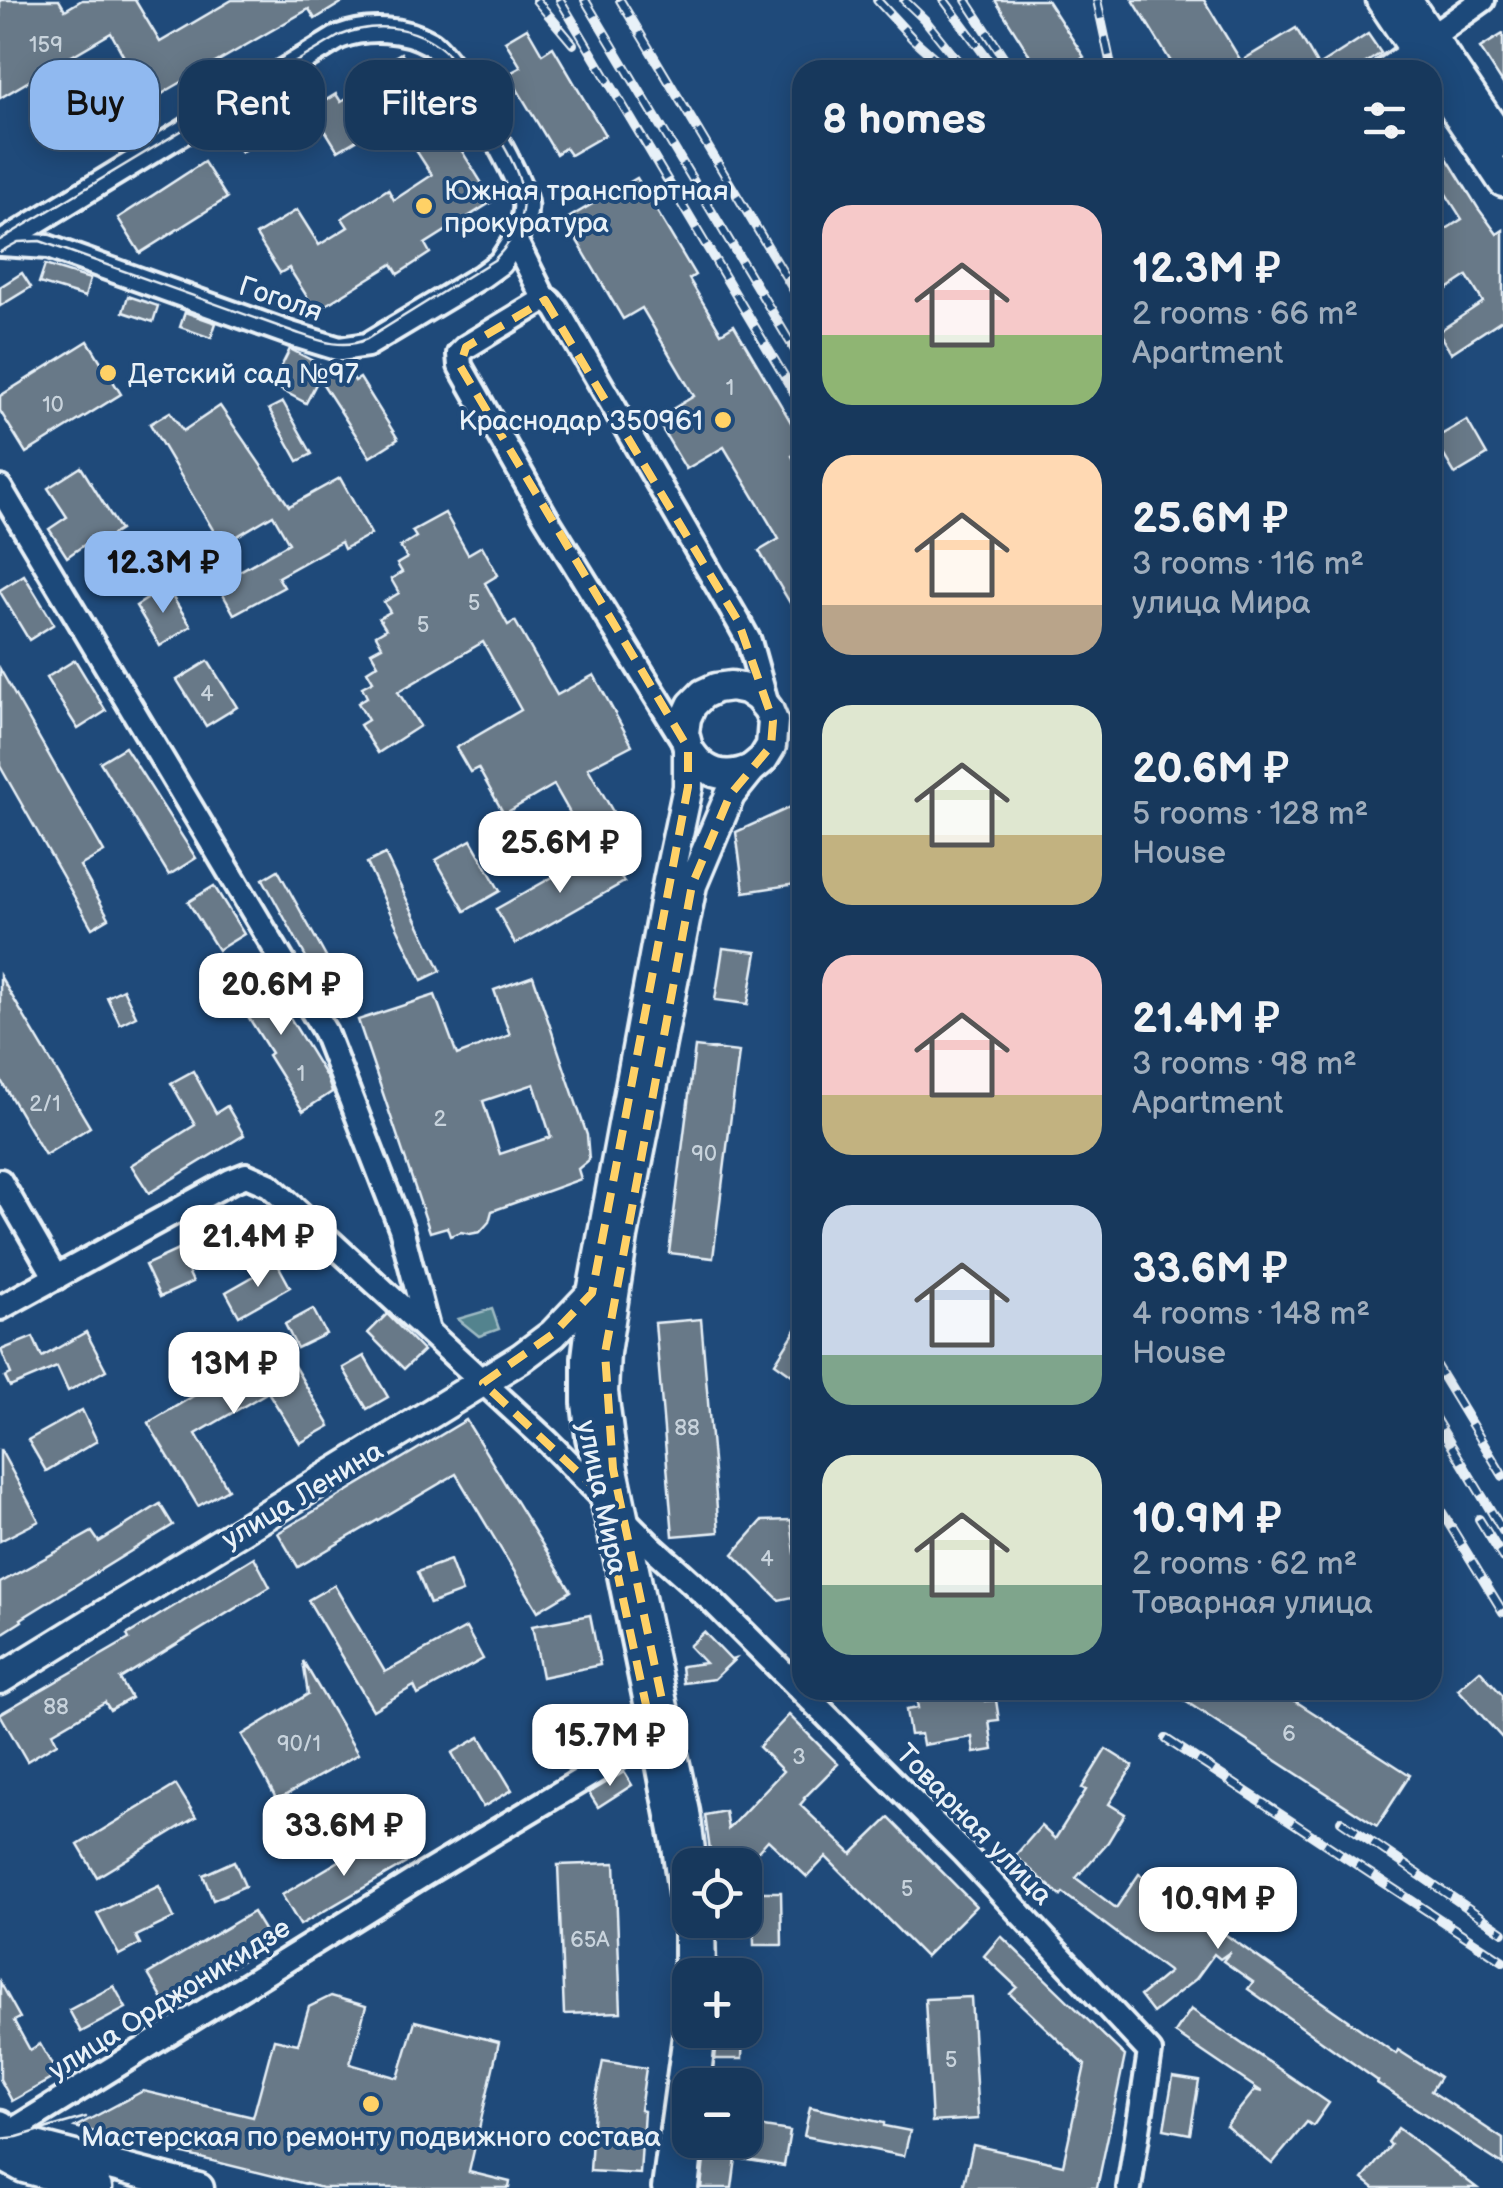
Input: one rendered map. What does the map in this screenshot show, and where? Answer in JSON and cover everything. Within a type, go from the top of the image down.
[{"type":"main road","points":[[1380,0],[1424,52]]},
{"type":"main road","points":[[1406,0],[1424,52]]},
{"type":"main road","points":[[1442,73],[1503,142]]},
{"type":"main road","points":[[1442,91],[1503,182]]},
{"type":"main road","points":[[731,686],[746,689],[768,709],[773,720],[771,746],[764,760],[752,770],[714,774],[694,759],[684,734],[686,718],[703,694],[731,686]]},
{"type":"main road","name":"улица Мира","points":[[592,1293],[688,788],[688,748]]},
{"type":"main road","name":"улица Мира","points":[[690,1848],[685,1812],[660,1732],[610,1452],[603,1392],[605,1354],[692,885],[730,795],[752,770]]},
{"type":"main road","name":"улица Ленина","points":[[0,1679],[483,1383],[553,1334],[592,1293]]},
{"type":"main road","points":[[10,2154],[36,2146],[199,2188]]},
{"type":"main road","points":[[10,2154],[97,2188]]},
{"type":"main road","points":[[683,2188],[686,2158]]},
{"type":"street","points":[[1424,52],[1483,0]]},
{"type":"street","points":[[0,244],[339,37],[366,30],[394,32],[432,44],[448,60],[514,169],[525,203],[515,240],[546,300],[554,304],[738,621],[749,642],[768,709]]},
{"type":"street","name":"Гоголя","points":[[0,244],[48,248],[301,338],[346,348],[367,345],[492,270],[515,240]]},
{"type":"street","points":[[546,300],[466,346],[459,354],[460,366],[573,562],[688,748]]},
{"type":"street","points":[[0,488],[325,1032],[401,1228],[428,1331]]},
{"type":"street","name":"Товарная улица","points":[[0,1308],[231,1181],[246,1176],[258,1178],[428,1331],[792,1680]]},
{"type":"street","points":[[0,1181],[56,1278]]},
{"type":"street","name":"улица Мира","points":[[592,1293],[584,1358],[588,1438],[660,1732],[686,1930],[686,2027],[664,2188]]},
{"type":"street","name":"Товарная улица","points":[[812,1700],[952,1841],[1150,2052],[1129,2188]]},
{"type":"street","name":"улица Орджоникидзе","points":[[10,2154],[425,1874],[660,1732]]},
{"type":"highlighted area","points":[[545,300],[738,621],[773,721],[771,746],[730,795],[692,885],[605,1353],[613,1469],[668,1728],[653,1737],[600,1493],[483,1383],[553,1334],[592,1293],[688,787],[688,748],[460,366],[466,347]]},
{"type":"green space","points":[[492,1309],[499,1329],[479,1336],[458,1319]]},
{"type":"building","points":[[0,0],[59,0],[65,10],[82,0],[135,0],[160,42],[232,0],[346,0],[315,19],[309,9],[220,60],[179,60],[179,84],[159,96],[159,60],[126,60],[111,33],[65,60],[30,60],[30,80],[0,98]]},
{"type":"building","points":[[995,0],[1047,0],[1084,57],[1033,60]]},
{"type":"building","points":[[1133,0],[1204,0],[1240,60],[1170,60]]},
{"type":"building","points":[[527,28],[542,54],[553,47],[605,135],[570,155],[565,148],[556,154],[513,82],[513,71],[521,67],[505,41]]},
{"type":"building","points":[[1296,28],[1315,60],[1243,60]]},
{"type":"building","points":[[1368,34],[1381,53],[1370,60],[1327,60]]},
{"type":"building","points":[[1503,34],[1503,84],[1480,48]]},
{"type":"building","name":"Южная транспортная прокуратура","points":[[336,94],[341,102],[345,100],[345,147],[338,151],[325,130],[325,101]]},
{"type":"building","name":"Южная транспортная прокуратура","points":[[416,150],[461,150],[493,201],[425,244],[430,253],[398,274],[392,264],[316,311],[289,268],[280,273],[256,235],[297,210],[319,245],[348,227],[342,218],[388,189],[394,200],[432,175]]},
{"type":"building","points":[[1442,150],[1497,234],[1503,230],[1503,319],[1451,353],[1442,338],[1442,329],[1483,302],[1467,276],[1442,292],[1442,232],[1462,219],[1442,188]]},
{"type":"building","points":[[204,162],[227,198],[140,253],[118,218]]},
{"type":"building","points":[[637,178],[695,275],[689,279],[721,333],[734,325],[792,424],[792,606],[759,551],[779,539],[724,447],[686,469],[656,419],[694,396],[642,308],[623,319],[565,220]]},
{"type":"building","points":[[45,265],[90,279],[85,297],[39,283]]},
{"type":"building","points":[[22,273],[31,287],[0,306],[0,287]]},
{"type":"building","points":[[128,296],[158,306],[153,322],[123,312]]},
{"type":"building","points":[[185,312],[216,323],[211,338],[180,327]]},
{"type":"building","points":[[88,341],[121,394],[26,453],[0,411],[0,396]]},
{"type":"building","points":[[290,349],[344,377],[350,373],[355,381],[360,378],[398,439],[370,457],[319,378],[306,403],[272,385]]},
{"type":"building","points":[[283,402],[312,454],[298,461],[269,409]]},
{"type":"building","points":[[220,406],[289,506],[340,478],[371,534],[344,549],[341,542],[278,577],[284,587],[234,614],[217,584],[289,543],[273,515],[222,545],[150,424],[170,412],[183,431]]},
{"type":"building","points":[[1467,420],[1487,455],[1455,474],[1442,452],[1442,434]]},
{"type":"building","points":[[81,467],[120,530],[67,557],[49,529],[67,517],[48,488]]},
{"type":"building","points":[[445,513],[468,554],[482,546],[498,575],[485,583],[508,625],[515,621],[557,695],[594,675],[632,745],[588,768],[620,824],[587,843],[554,785],[504,814],[478,768],[470,772],[456,748],[521,710],[483,642],[398,692],[420,726],[378,753],[360,725],[368,720],[358,703],[367,697],[362,687],[373,681],[367,671],[378,664],[371,652],[382,646],[376,635],[386,629],[379,618],[390,612],[384,602],[399,593],[391,579],[402,572],[397,564],[407,558],[400,547],[416,537],[412,531]]},
{"type":"building","points":[[24,575],[54,624],[29,640],[0,592]]},
{"type":"building","points":[[166,587],[191,626],[160,646],[136,606]]},
{"type":"building","points":[[75,660],[106,711],[78,729],[46,678]]},
{"type":"building","points":[[208,661],[237,707],[206,726],[177,680]]},
{"type":"building","points":[[0,669],[104,852],[80,866],[109,918],[92,928],[0,766]]},
{"type":"building","points":[[125,747],[196,858],[169,875],[100,762]]},
{"type":"building","points":[[792,807],[792,885],[744,892],[736,832]]},
{"type":"building","points":[[471,840],[500,891],[465,911],[436,860]]},
{"type":"building","points":[[604,848],[624,882],[515,944],[496,909]]},
{"type":"building","points":[[385,854],[441,971],[422,980],[367,863]]},
{"type":"building","points":[[278,870],[354,1008],[339,1017],[263,879]]},
{"type":"building","points":[[214,886],[244,934],[218,950],[188,902]]},
{"type":"building","points":[[723,948],[757,952],[748,1004],[715,1000]]},
{"type":"building","points":[[257,964],[332,1092],[303,1111],[227,983]]},
{"type":"building","points":[[0,976],[90,1127],[45,1155],[0,1079]]},
{"type":"building","points":[[533,976],[587,1135],[589,1160],[578,1169],[581,1179],[492,1211],[480,1232],[450,1236],[447,1227],[430,1232],[358,1020],[435,995],[457,1055],[510,1035],[494,990]],"holes":[[[534,1084],[551,1137],[500,1154],[483,1101]]]},
{"type":"building","points":[[123,989],[136,1016],[120,1024],[107,997]]},
{"type":"building","points":[[695,1047],[739,1052],[713,1258],[669,1253]]},
{"type":"building","points":[[193,1071],[216,1113],[227,1106],[244,1135],[149,1193],[131,1165],[195,1125],[171,1083]]},
{"type":"building","points":[[178,1250],[193,1282],[160,1297],[145,1265]]},
{"type":"building","points":[[277,1263],[290,1287],[239,1316],[226,1292]]},
{"type":"building","points":[[313,1309],[326,1334],[297,1348],[285,1324]]},
{"type":"building","points":[[387,1314],[423,1351],[404,1369],[368,1333]]},
{"type":"building","points":[[701,1319],[719,1532],[673,1536],[655,1323]]},
{"type":"building","points":[[86,1332],[106,1370],[68,1391],[57,1367],[10,1387],[5,1377],[11,1374],[1,1350],[33,1337],[42,1357]]},
{"type":"building","points":[[792,1336],[792,1375],[775,1363]]},
{"type":"building","points":[[281,1344],[330,1426],[300,1443],[268,1392],[196,1434],[228,1489],[198,1506],[148,1423]]},
{"type":"building","points":[[364,1356],[388,1397],[367,1409],[343,1368]]},
{"type":"building","points":[[82,1410],[97,1441],[46,1471],[28,1440]]},
{"type":"building","points":[[466,1420],[571,1591],[538,1611],[456,1474],[298,1567],[278,1533]]},
{"type":"building","points":[[0,1449],[39,1521],[0,1541]]},
{"type":"building","points":[[160,1504],[173,1525],[0,1635],[0,1583],[92,1532],[99,1542]]},
{"type":"building","points":[[791,1520],[792,1597],[779,1600],[733,1554],[762,1521]]},
{"type":"building","points":[[254,1557],[270,1587],[120,1679],[131,1698],[110,1710],[105,1702],[52,1733],[57,1743],[27,1761],[0,1714],[129,1639],[127,1635]]},
{"type":"building","points":[[450,1560],[462,1592],[430,1604],[417,1572]]},
{"type":"building","points":[[334,1585],[385,1672],[466,1628],[483,1659],[418,1695],[414,1686],[373,1710],[308,1600]]},
{"type":"building","points":[[590,1615],[600,1665],[542,1677],[532,1626]]},
{"type":"building","points":[[704,1632],[731,1660],[735,1659],[714,1679],[683,1683],[681,1666],[705,1663],[689,1646]]},
{"type":"building","points":[[303,1661],[358,1754],[277,1800],[242,1735],[308,1694]]},
{"type":"building","points":[[1480,1670],[1503,1696],[1503,1739],[1458,1689]]},
{"type":"building","points":[[917,1700],[996,1700],[999,1720],[989,1721],[993,1750],[974,1753],[972,1737],[923,1745],[921,1734],[910,1735],[906,1710],[918,1708]]},
{"type":"building","points":[[1183,1700],[1294,1700],[1410,1775],[1377,1826]]},
{"type":"building","points":[[789,1715],[838,1764],[800,1805],[852,1854],[889,1818],[976,1906],[925,1957],[826,1857],[807,1877],[768,1840],[761,1848],[710,1848],[705,1815],[725,1811],[728,1829],[783,1771],[759,1747]]},
{"type":"building","points":[[480,1737],[512,1790],[483,1807],[452,1753]]},
{"type":"building","points":[[1106,1749],[1133,1766],[1109,1804],[1125,1814],[1108,1842],[1076,1878],[1116,1908],[1139,1874],[1396,2054],[1398,2050],[1440,2077],[1431,2091],[1503,2139],[1503,2165],[1377,2083],[1248,1989],[1253,1982],[1223,1961],[1230,1952],[1220,1959],[1214,1954],[1196,1979],[1153,2013],[1140,1996],[1169,1972],[1063,1893],[1061,1896],[1015,1856],[1041,1826],[1055,1839]]},
{"type":"building","points":[[624,1772],[632,1785],[598,1807],[589,1793]]},
{"type":"building","points":[[176,1785],[196,1817],[97,1877],[78,1845]]},
{"type":"building","points":[[388,1832],[406,1863],[300,1925],[282,1895]]},
{"type":"building","points":[[234,1861],[245,1886],[213,1900],[203,1875]]},
{"type":"building","points":[[615,1863],[621,2012],[564,2014],[558,1865]]},
{"type":"building","points":[[159,1886],[174,1918],[136,1936],[140,1944],[119,1955],[97,1914]]},
{"type":"building","points":[[762,1892],[781,1892],[782,1945],[754,1945],[754,1938],[762,1938]]},
{"type":"building","points":[[253,1912],[272,1943],[166,2005],[148,1974]]},
{"type":"building","points":[[1001,1936],[1125,2056],[1097,2188],[963,2188],[973,2145],[1063,2165],[1085,2065],[1010,1994],[1017,1987],[984,1956]]},
{"type":"building","points":[[0,1982],[20,2018],[14,2021],[30,2050],[40,2044],[58,2075],[12,2101],[0,2079]]},
{"type":"building","points":[[114,1986],[126,2008],[81,2032],[69,2010]]},
{"type":"building","name":"Мастерская по ремонту подвижного состава","points":[[331,1996],[366,2006],[350,2064],[398,2078],[415,2021],[499,2042],[469,2172],[510,2182],[509,2188],[322,2188],[75,2127],[143,2091],[253,2117],[274,2039],[298,2044],[309,2007]]},
{"type":"building","points":[[971,1997],[978,2119],[932,2122],[925,1999]]},
{"type":"building","points":[[1191,2009],[1329,2103],[1313,2126],[1307,2122],[1272,2164],[1226,2126],[1255,2090],[1262,2092],[1175,2033]]},
{"type":"building","points":[[716,2048],[742,2048],[742,2059],[715,2059]]},
{"type":"building","points":[[603,2061],[646,2068],[640,2110],[644,2111],[640,2174],[590,2171],[594,2107]]},
{"type":"building","points":[[1173,2077],[1199,2081],[1190,2134],[1164,2129]]},
{"type":"building","points":[[810,2107],[910,2131],[904,2156],[804,2136]]},
{"type":"building","points":[[762,2127],[790,2131],[784,2166],[736,2158],[762,2158]]},
{"type":"building","points":[[1398,2128],[1477,2188],[1374,2188],[1363,2179],[1391,2145],[1388,2142]]},
{"type":"building","points":[[704,2158],[736,2158],[732,2188],[701,2188]]},
{"type":"tram line","points":[[0,240],[339,36],[366,28],[408,31],[445,51],[509,155],[522,189],[519,223],[494,260],[367,339],[349,344],[306,336],[40,241],[18,242],[0,252]]},
{"type":"tram line","points":[[0,2139],[86,2117]]},
{"type":"railway","points":[[536,0],[573,44]]},
{"type":"railway","points":[[560,0],[792,389]]},
{"type":"railway","points":[[585,0],[792,345]]},
{"type":"railway","points":[[620,0],[792,287]]},
{"type":"railway","points":[[877,0],[937,60]]},
{"type":"railway","points":[[904,0],[957,60]]},
{"type":"railway","points":[[944,0],[989,60]]},
{"type":"railway","points":[[966,0],[1005,60]]},
{"type":"railway","points":[[1097,0],[1110,60]]},
{"type":"railway","points":[[1442,1375],[1503,1476]]},
{"type":"railway","points":[[1442,1430],[1503,1531]]},
{"type":"railway","points":[[1442,1512],[1503,1612]]},
{"type":"railway","points":[[1479,1519],[1503,1558]]},
{"type":"railway","points":[[1166,1739],[1503,1961]]},
{"type":"railway","points":[[1341,1821],[1503,1932]]},
{"type":"place","name":"Южная транспортная прокуратура","points":[[424,206]]},
{"type":"place","name":"Детский сад №97","points":[[108,373]]},
{"type":"place","name":"Краснодар 350961","points":[[723,420]]},
{"type":"place","name":"Мастерская по ремонту подвижного состава","points":[[371,2104]]}]
